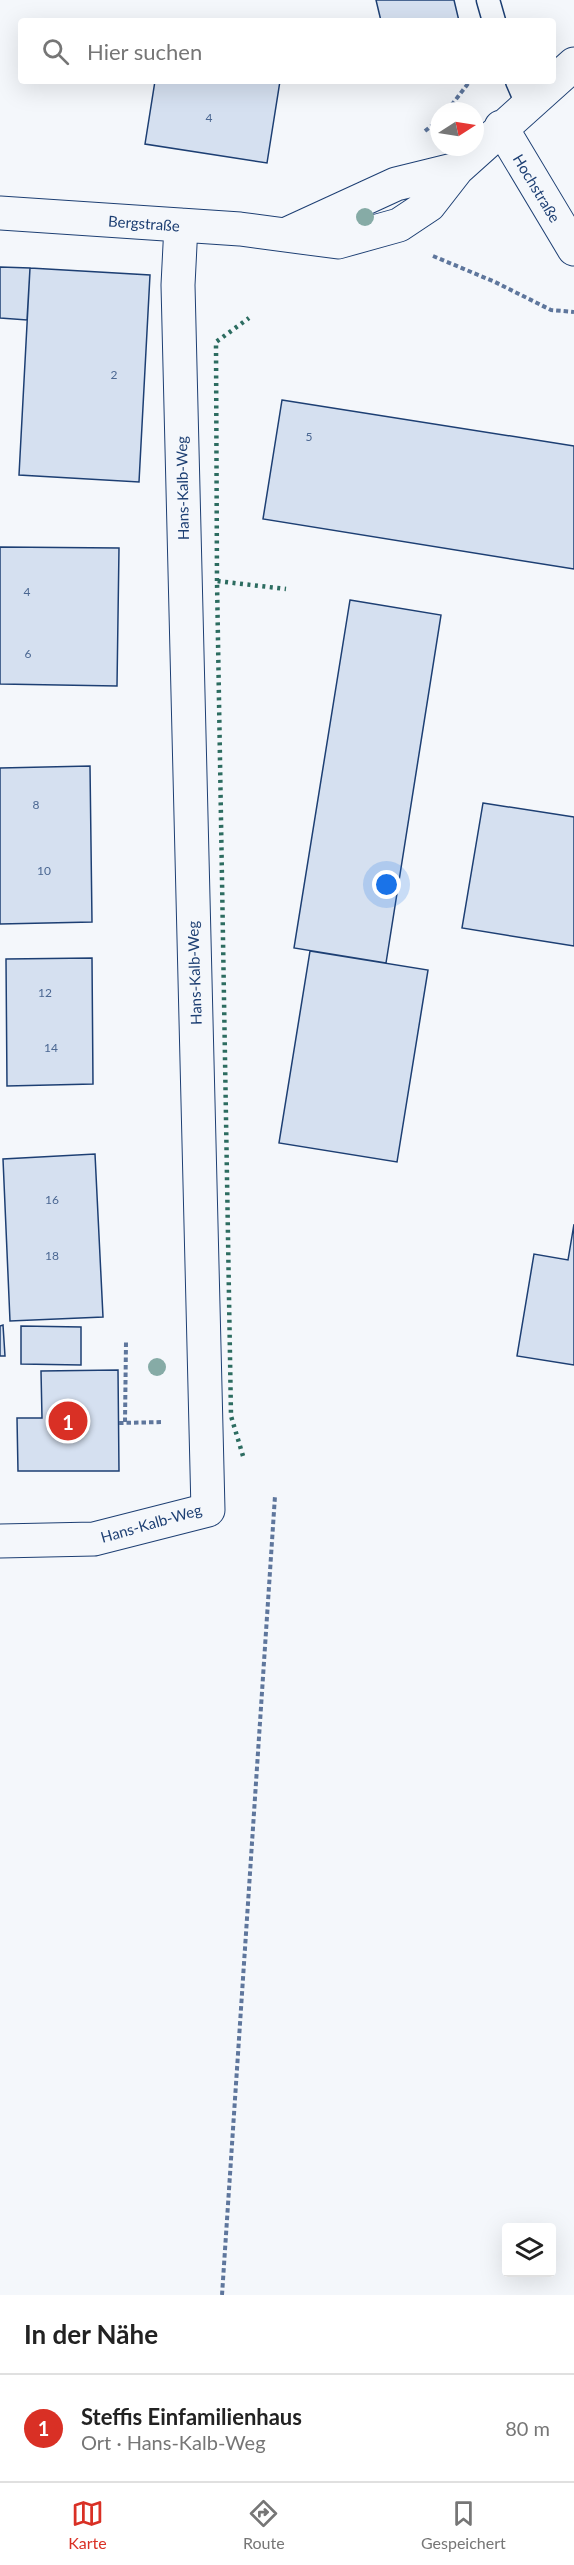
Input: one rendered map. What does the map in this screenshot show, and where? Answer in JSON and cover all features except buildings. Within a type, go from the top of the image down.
[{"type":"street","name":"Bergstraße","points":[[556,74],[574,64]]},
{"type":"street","name":"Bergstraße","points":[[0,213],[287,234],[338,242],[399,225],[429,205],[458,169],[501,128],[522,93],[538,84]]},
{"type":"street","name":"Hochstraße","points":[[501,128],[574,249]]},
{"type":"street","name":"Hans-Kalb-Weg","points":[[0,1541],[94,1539],[208,1510],[185,632],[178,285],[181,225]]},
{"type":"lane","points":[[488,0],[493,18]]},
{"type":"path","points":[[454,102],[468,84]]},
{"type":"path","points":[[125,1422],[126,1342]]},
{"type":"path","points":[[222,2295],[275,1496]]},
{"type":"hedge","points":[[217,581],[216,342],[249,318]]},
{"type":"hedge","points":[[243,1456],[231,1416],[217,581],[286,589]]},
{"type":"place","name":"Steffis Einfamilienhaus","points":[[68,1421]]}]
